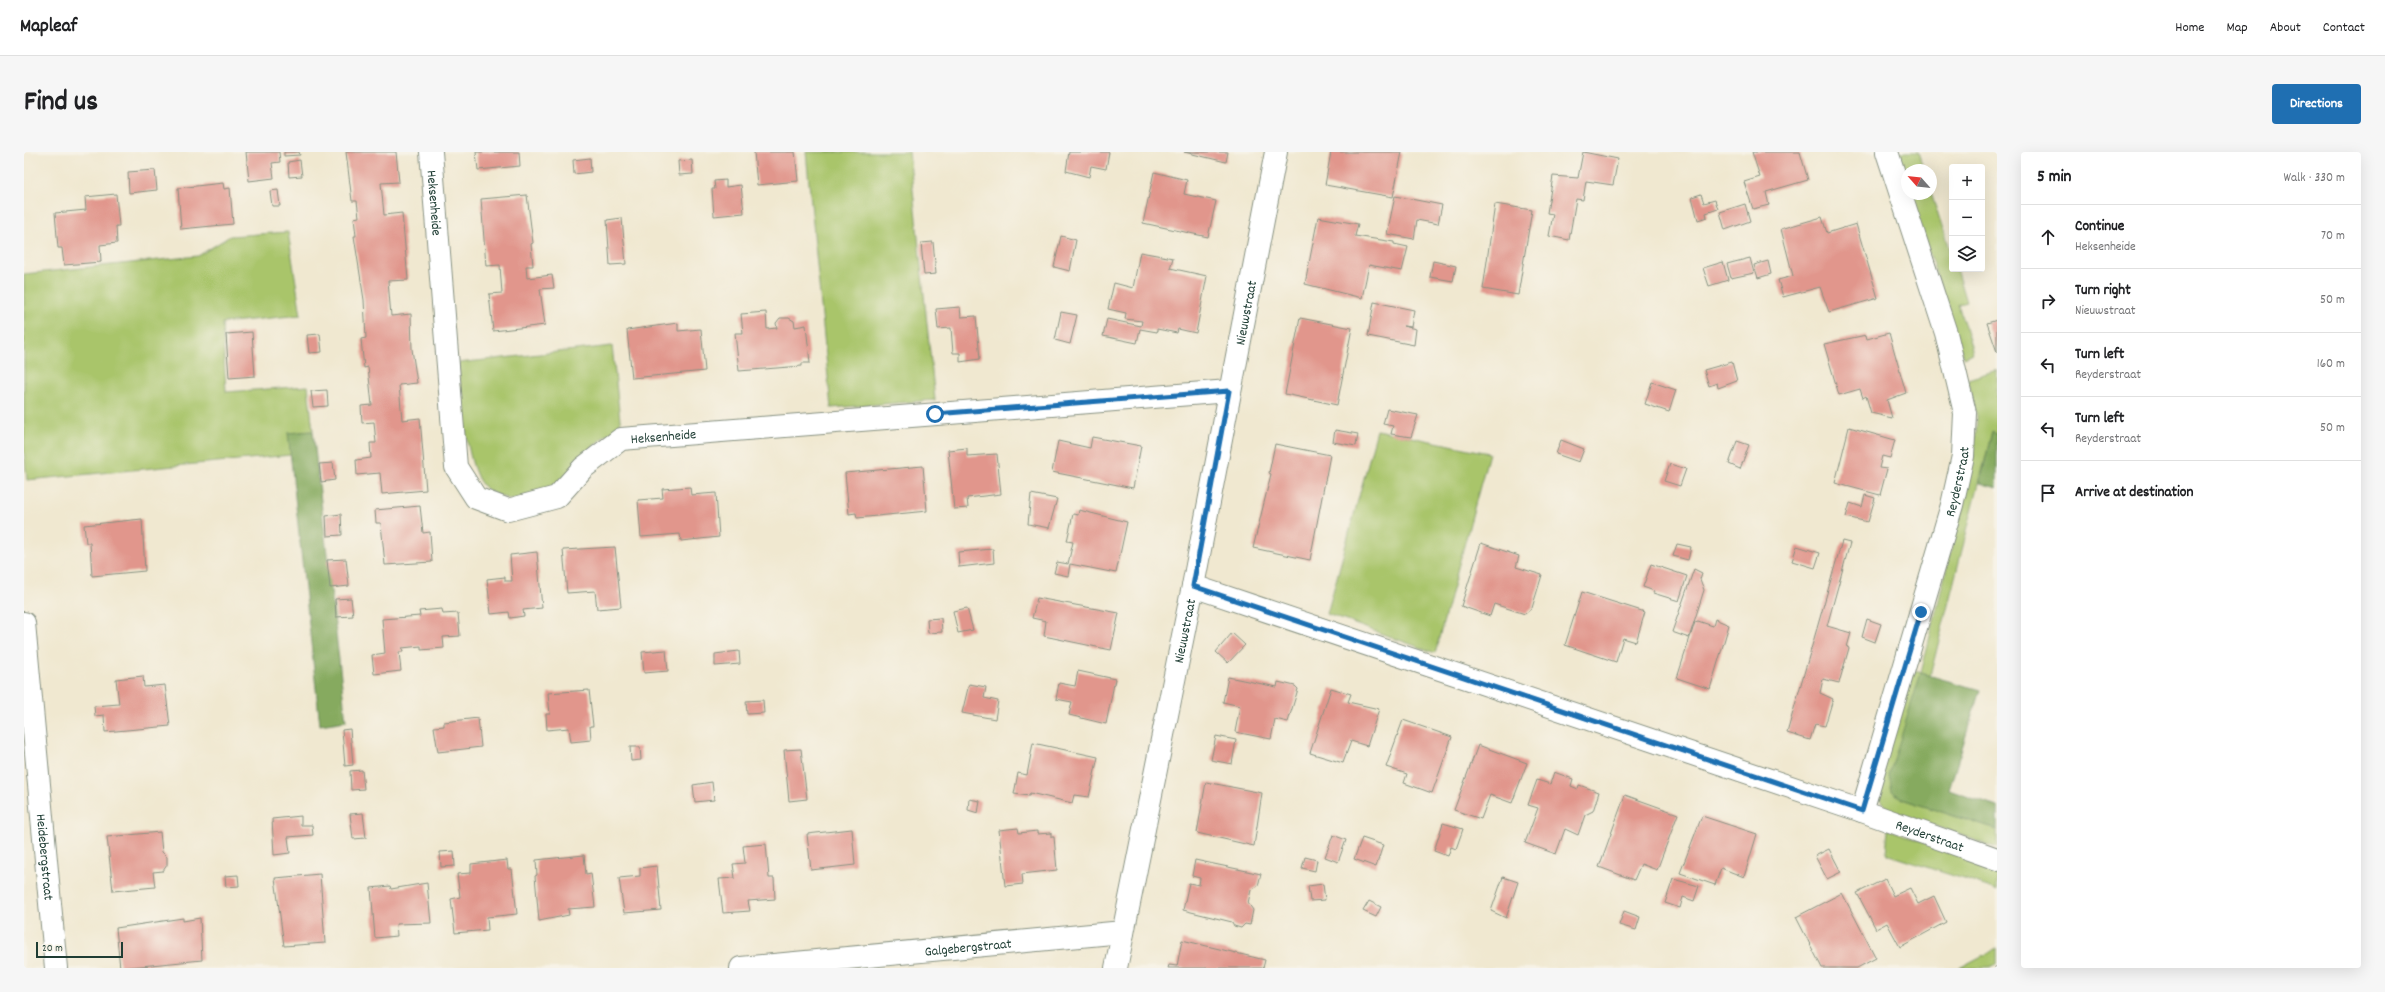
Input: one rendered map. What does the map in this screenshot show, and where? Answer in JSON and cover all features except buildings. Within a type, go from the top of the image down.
[{"type":"street","name":"Heksenheide","points":[[431,152],[456,467],[476,498],[508,510],[557,496],[583,468],[621,439],[1229,391]]},
{"type":"street","name":"Nieuwstraat","points":[[1116,968],[1193,586],[1229,391],[1276,152]]},
{"type":"street","name":"Reyderstraat","points":[[1862,811],[1952,506],[1963,456],[1965,413],[1946,333],[1887,152]]},
{"type":"street","name":"Reyderstraat","points":[[1193,586],[1862,811],[1997,859]]},
{"type":"street","name":"Heidebergstraat","points":[[24,623],[27,673],[56,968]]},
{"type":"street","name":"Galgebergstraat","points":[[741,968],[1123,932]]},
{"type":"green space","points":[[806,152],[909,152],[935,400],[831,408]]},
{"type":"green space","points":[[1896,152],[1918,152],[1922,164],[1901,164],[1901,167]]},
{"type":"green space","points":[[1912,200],[1933,200],[1949,249],[1949,272],[1957,272],[1966,302],[1958,304],[1973,353],[1963,357]]},
{"type":"green space","points":[[288,232],[301,315],[222,323],[226,392],[308,386],[313,431],[289,433],[291,455],[27,480],[24,450],[24,274],[198,256],[230,236]]},
{"type":"green space","points":[[612,346],[621,429],[605,436],[586,453],[558,486],[511,500],[492,492],[483,486],[477,476],[468,446],[458,363]]},
{"type":"green space","points":[[1997,370],[1997,434],[1992,432],[1930,676],[1921,673],[1974,456],[1977,417],[1968,379]]},
{"type":"green space","points":[[1377,430],[1489,453],[1435,653],[1327,614]]},
{"type":"green space","points":[[313,431],[346,721],[320,725],[288,433]]},
{"type":"green space","points":[[1992,431],[1997,434],[1997,488],[1980,483]]},
{"type":"green space","points":[[1914,670],[1921,673],[1902,799],[1997,830],[1997,848],[1888,809],[1879,799],[1877,787]]},
{"type":"green space","points":[[1921,673],[1980,690],[1949,790],[1997,807],[1997,830],[1902,799],[1892,791],[1889,775]]},
{"type":"green space","points":[[1888,829],[1997,869],[1997,890],[1886,854]]},
{"type":"green space","points":[[1997,948],[1997,965],[1990,968],[1959,968]]},
{"type":"route","points":[[935,414],[1229,391],[1193,586],[1862,811],[1921,612]]}]
